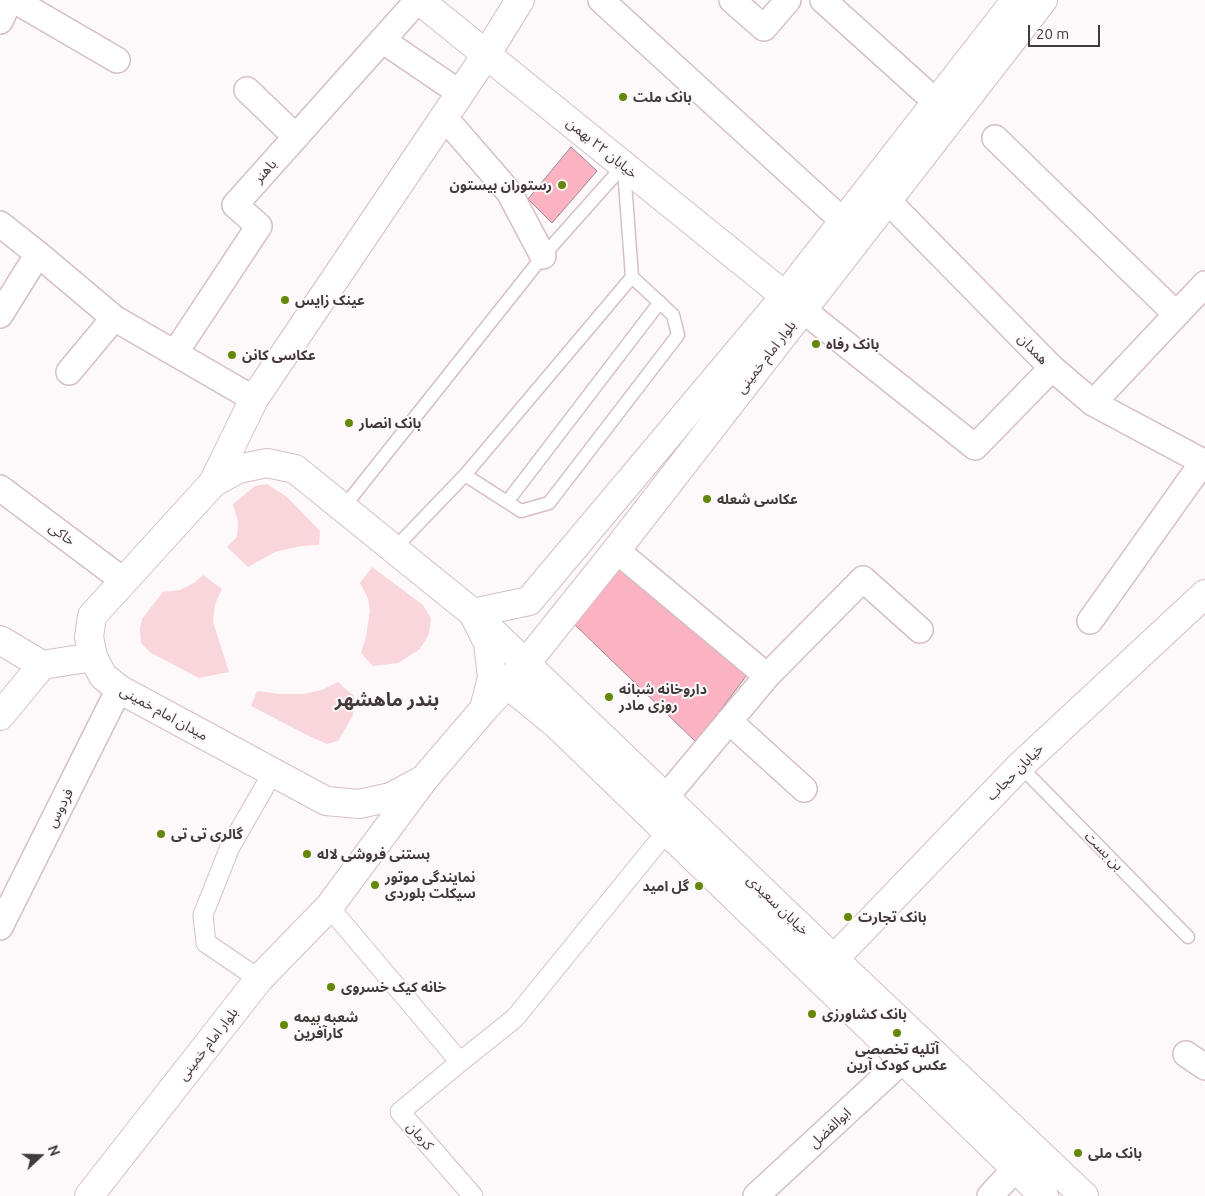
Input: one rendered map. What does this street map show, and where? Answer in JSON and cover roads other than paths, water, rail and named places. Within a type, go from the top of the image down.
[{"type":"main road","name":"خیابان ۲۲ بهمن","points":[[418,0],[794,303]]},
{"type":"main road","points":[[213,483],[254,399],[486,55],[520,0]]},
{"type":"main road","name":"بلوار امام خمینی","points":[[484,709],[526,664],[616,550],[794,303],[844,221],[1016,0]]},
{"type":"main road","name":"بلوار امام خمینی","points":[[473,613],[529,601],[888,200],[1043,0]]},
{"type":"main road","name":"میدان امام خمینی","points":[[267,464],[296,469],[343,508],[473,613],[488,643],[492,676],[484,709],[424,779],[391,797],[359,804],[326,801],[119,689],[103,676],[93,657],[89,636],[92,616],[213,483],[238,468],[267,464]]},
{"type":"main road","name":"خیابان حجاب","points":[[834,959],[1020,766],[1205,594]]},
{"type":"main road","name":"خیابان سعیدی","points":[[473,613],[1084,1196]]},
{"type":"main road","points":[[0,640],[42,665],[93,657]]},
{"type":"main road","points":[[0,716],[42,665]]},
{"type":"main road","name":"خیابان سعیدی","points":[[507,684],[556,725],[1044,1196]]},
{"type":"main road","name":"بلوار امام خمینی","points":[[89,1196],[259,979],[332,903],[424,779]]},
{"type":"street","points":[[0,21],[10,0]]},
{"type":"street","points":[[14,0],[117,60]]},
{"type":"street","name":"باهنر","points":[[175,353],[259,226],[235,205],[418,0]]},
{"type":"street","points":[[601,0],[844,221]]},
{"type":"street","points":[[732,0],[764,28],[788,0]]},
{"type":"street","points":[[823,0],[936,102]]},
{"type":"street","points":[[382,40],[460,93]]},
{"type":"street","points":[[247,90],[296,137]]},
{"type":"street","points":[[444,117],[508,192],[543,256]]},
{"type":"street","points":[[995,138],[1176,314]]},
{"type":"street","name":"همدان","points":[[888,200],[1052,368],[1093,404],[1204,463]]},
{"type":"street","points":[[0,224],[114,318],[254,399]]},
{"type":"street","points":[[0,316],[38,254]]},
{"type":"street","points":[[1093,404],[1205,284]]},
{"type":"street","points":[[794,303],[976,447],[1052,368]]},
{"type":"street","points":[[70,372],[114,318]]},
{"type":"street","points":[[1090,622],[1204,463]]},
{"type":"street","name":"خاکی","points":[[0,488],[124,581]]},
{"type":"street","points":[[616,550],[766,676]]},
{"type":"street","points":[[665,798],[766,676],[863,579],[920,630]]},
{"type":"street","name":"فردوس","points":[[0,927],[119,689]]},
{"type":"street","points":[[730,721],[804,789]]},
{"type":"street","points":[[259,979],[206,943],[203,915],[230,847],[273,772]]},
{"type":"street","points":[[332,903],[460,1062],[515,1018],[667,831]]},
{"type":"street","name":"ابوالفضل","points":[[756,1196],[904,1059]]},
{"type":"street","name":"کرمان","points":[[460,1062],[400,1112],[473,1196]]},
{"type":"street","points":[[990,1196],[1016,1168]]},
{"type":"lane","points":[[343,508],[543,256],[624,165]]},
{"type":"lane","points":[[465,474],[521,511],[549,503],[678,335],[673,315],[632,277],[624,165]]},
{"type":"lane","points":[[394,549],[465,474],[632,277]]},
{"type":"lane","points":[[507,502],[660,302]]},
{"type":"lane","name":"بن بست","points":[[1020,766],[1188,936]]},
{"type":"place","name":"بانک ملت","points":[[623,97]]},
{"type":"place","name":"رستوران بیستون","points":[[562,185]]},
{"type":"place","name":"عینک زایس","points":[[285,300]]},
{"type":"place","name":"بانک رفاه","points":[[816,344]]},
{"type":"place","name":"عکاسی کانن","points":[[232,355]]},
{"type":"place","name":"بانک انصار","points":[[349,423]]},
{"type":"place","name":"عکاسی شعله","points":[[707,499]]},
{"type":"place","name":"داروخانه شبانه روزی مادر","points":[[609,697]]},
{"type":"place","name":"گالری تی تی","points":[[161,834]]},
{"type":"place","name":"بستنی فروشی لاله","points":[[307,854]]},
{"type":"place","name":"نمایندگی موتور سیکلت بلوردی","points":[[375,885]]},
{"type":"place","name":"گل امید","points":[[699,886]]},
{"type":"place","name":"بانک تجارت","points":[[848,917]]},
{"type":"place","name":"خانه کیک خسروی","points":[[331,987]]},
{"type":"place","name":"بانک کشاورزی","points":[[812,1014]]},
{"type":"place","name":"شعبه بیمه کارآفرین","points":[[284,1025]]},
{"type":"place","name":"آتلیه تخصصی عکس کودک آرین","points":[[897,1033]]},
{"type":"place","name":"بانک ملی","points":[[1078,1153]]},
{"type":"district","name":"بندر ماهشهر","points":[[387,700]]}]
